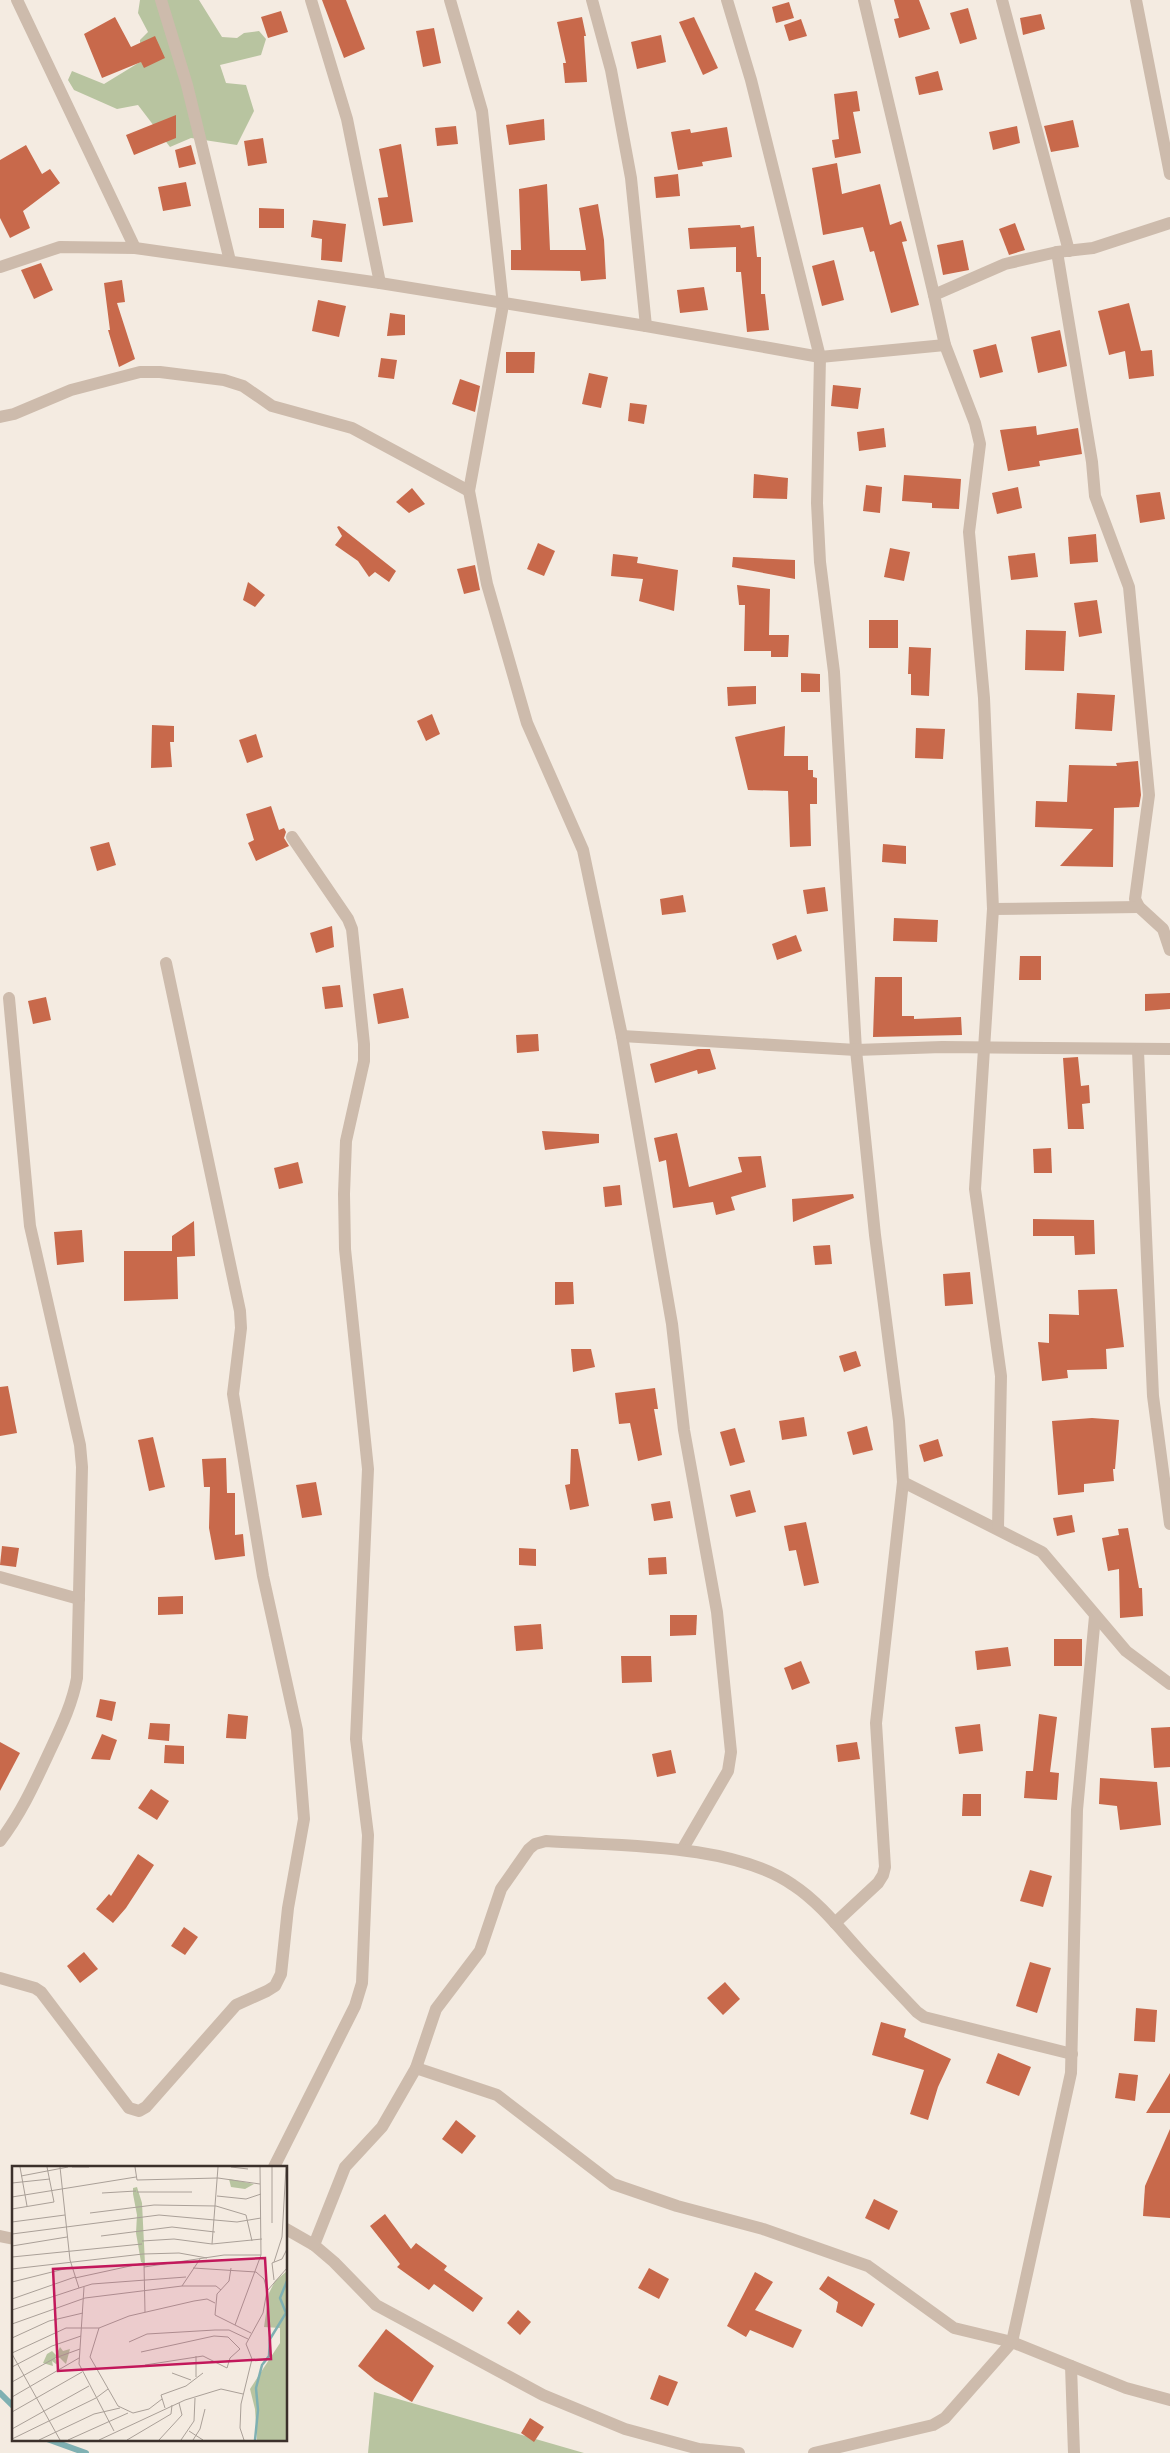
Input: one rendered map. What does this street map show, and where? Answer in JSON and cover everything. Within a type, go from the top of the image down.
[{"type":"street","points":[[17,0],[135,248]]},
{"type":"street","points":[[161,0],[187,85],[230,261]]},
{"type":"street","points":[[311,0],[347,119],[380,283]]},
{"type":"street","points":[[450,0],[482,111],[504,305],[470,491],[487,584],[527,723],[583,850],[622,1036],[672,1324],[684,1430],[717,1612],[732,1752],[728,1771],[682,1850]]},
{"type":"street","points":[[592,0],[611,70],[631,178],[646,326]]},
{"type":"street","points":[[727,0],[751,80],[820,357],[817,503],[820,562],[834,672],[856,1050],[875,1235],[900,1421],[903,1482],[876,1723],[885,1867],[878,1883],[835,1922]]},
{"type":"street","points":[[864,0],[945,345],[979,435],[969,532],[984,698],[993,909],[975,1190],[1001,1376],[998,1528]]},
{"type":"street","points":[[1002,0],[1063,252],[1095,496],[1129,587],[1149,795],[1135,899],[1139,906],[1163,929],[1170,950]]},
{"type":"street","points":[[1136,0],[1170,174]]},
{"type":"street","points":[[934,295],[1005,264],[1112,243],[1170,223]]},
{"type":"street","points":[[0,267],[60,248],[135,248],[380,283],[504,305],[646,326],[820,357],[945,345]]},
{"type":"street","points":[[0,417],[14,414],[71,390],[140,372],[160,372],[224,380],[244,386],[272,406],[352,428],[470,491]]},
{"type":"street","points":[[274,2166],[360,1995],[368,1835],[356,1740],[368,1469],[346,1258],[344,1194],[346,1141],[364,1061],[364,1044],[352,929],[348,919],[292,837]]},
{"type":"street","points":[[993,909],[1139,906]]},
{"type":"street","points":[[0,1978],[41,1992],[129,2108],[139,2111],[146,2107],[236,2005],[275,1986],[281,1974],[288,1908],[304,1819],[297,1730],[263,1576],[233,1394],[241,1328],[240,1311],[166,963]]},
{"type":"street","points":[[0,1841],[18,1818],[64,1720],[75,1692],[77,1678],[82,1458],[30,1226],[10,998]]},
{"type":"street","points":[[622,1036],[856,1050],[985,1047],[1138,1051],[1170,1049]]},
{"type":"street","points":[[1138,1051],[1153,1396],[1170,1524]]},
{"type":"street","points":[[903,1482],[998,1528],[1042,1552],[1134,1659],[1170,1684]]},
{"type":"street","points":[[0,1577],[79,1599]]},
{"type":"street","points":[[814,2453],[933,2426],[944,2418],[1012,2342],[1069,2082],[1072,2054],[1077,1810],[1096,1616]]},
{"type":"street","points":[[314,2245],[345,2167],[377,2133],[416,2068],[436,2009],[478,1956],[484,1944],[501,1889],[535,1844],[546,1841],[682,1850],[747,1864],[782,1878],[795,1886],[835,1922],[917,2012],[924,2017],[1072,2054]]},
{"type":"street","points":[[416,2068],[497,2095],[613,2184],[677,2206],[763,2229],[868,2266],[954,2328],[1012,2342],[1126,2388],[1170,2400]]},
{"type":"street","points":[[288,2230],[314,2245],[334,2262],[376,2305],[543,2395],[625,2429],[699,2450],[739,2453]]},
{"type":"street","points":[[1070,2366],[1074,2453]]},
{"type":"green space","points":[[140,0],[199,0],[222,37],[237,38],[244,33],[259,31],[266,39],[261,55],[220,65],[226,83],[246,85],[254,111],[237,145],[191,138],[170,147],[138,105],[117,109],[74,90],[68,80],[72,71],[104,84],[140,62],[140,40],[148,32],[138,13]]},
{"type":"green space","points":[[374,2392],[584,2453],[368,2453]]},
{"type":"building","points":[[322,0],[346,0],[365,49],[344,58]]},
{"type":"building","points":[[894,0],[919,0],[930,29],[899,38],[894,19],[899,18]]},
{"type":"building","points":[[789,2],[794,18],[776,23],[772,7]]},
{"type":"building","points":[[968,8],[977,39],[960,44],[950,13]]},
{"type":"building","points":[[281,11],[288,32],[268,38],[261,17]]},
{"type":"building","points":[[1041,14],[1045,29],[1023,35],[1020,18]]},
{"type":"building","points":[[115,17],[131,47],[155,36],[165,58],[144,68],[141,62],[102,78],[84,34]]},
{"type":"building","points":[[582,17],[586,36],[584,36],[587,82],[565,83],[563,63],[566,63],[557,22]]},
{"type":"building","points":[[694,17],[718,68],[703,75],[679,22]]},
{"type":"building","points":[[801,19],[807,36],[789,41],[784,25]]},
{"type":"building","points":[[434,28],[441,63],[423,67],[416,31]]},
{"type":"building","points":[[661,35],[666,62],[637,69],[631,42]]},
{"type":"building","points":[[938,71],[943,90],[919,95],[915,77]]},
{"type":"building","points":[[857,91],[860,111],[853,112],[861,153],[835,158],[832,140],[839,139],[834,94]]},
{"type":"building","points":[[176,115],[176,138],[134,155],[126,135]]},
{"type":"building","points":[[544,119],[545,140],[509,145],[506,125]]},
{"type":"building","points":[[1073,120],[1079,147],[1051,152],[1044,126]]},
{"type":"building","points":[[456,126],[458,144],[437,146],[435,128]]},
{"type":"building","points":[[1017,126],[1020,143],[993,150],[989,132]]},
{"type":"building","points":[[727,127],[732,157],[702,162],[703,166],[678,170],[671,132],[690,129],[691,133]]},
{"type":"building","points":[[263,138],[267,163],[248,166],[244,141]]},
{"type":"building","points":[[401,144],[413,222],[383,226],[378,198],[388,197],[379,149]]},
{"type":"building","points":[[26,145],[42,174],[50,169],[60,183],[23,211],[30,228],[10,238],[0,218],[0,160]]},
{"type":"building","points":[[191,145],[196,164],[179,168],[175,150]]},
{"type":"building","points":[[837,163],[842,194],[880,184],[890,225],[901,221],[907,241],[902,242],[919,305],[891,313],[874,251],[870,252],[863,227],[823,235],[812,168]]},
{"type":"building","points":[[678,174],[680,196],[656,198],[654,177]]},
{"type":"building","points":[[186,182],[191,206],[163,211],[158,187]]},
{"type":"building","points":[[547,184],[550,250],[586,250],[579,208],[598,204],[604,240],[606,279],[581,281],[580,271],[511,270],[511,250],[521,250],[519,189]]},
{"type":"building","points":[[259,208],[284,209],[284,228],[259,228]]},
{"type":"building","points":[[313,220],[346,224],[342,262],[321,260],[322,239],[311,237]]},
{"type":"building","points":[[1015,223],[1025,250],[1009,255],[999,229]]},
{"type":"building","points":[[740,225],[741,228],[754,226],[757,257],[761,257],[761,294],[765,294],[769,330],[747,332],[741,272],[736,272],[736,247],[690,249],[688,228]]},
{"type":"building","points":[[963,240],[969,270],[943,275],[937,245]]},
{"type":"building","points":[[834,260],[844,300],[822,306],[812,266]]},
{"type":"building","points":[[41,263],[53,290],[34,299],[21,270]]},
{"type":"building","points":[[122,280],[125,302],[117,303],[135,359],[119,367],[108,330],[110,330],[104,283]]},
{"type":"building","points":[[704,287],[708,310],[680,313],[677,290]]},
{"type":"building","points":[[318,300],[346,306],[339,337],[312,331]]},
{"type":"building","points":[[1129,303],[1141,351],[1152,350],[1154,376],[1129,379],[1125,351],[1109,355],[1098,311]]},
{"type":"building","points":[[390,313],[405,315],[405,335],[387,336]]},
{"type":"building","points":[[1060,330],[1067,366],[1038,373],[1031,337]]},
{"type":"building","points":[[996,344],[1003,372],[980,378],[973,350]]},
{"type":"building","points":[[506,352],[535,352],[534,373],[506,373]]},
{"type":"building","points":[[381,358],[397,360],[394,379],[378,377]]},
{"type":"building","points":[[589,373],[608,377],[601,408],[582,404]]},
{"type":"building","points":[[460,379],[480,386],[475,412],[452,404]]},
{"type":"building","points":[[833,385],[861,388],[858,409],[831,406]]},
{"type":"building","points":[[630,403],[647,405],[644,424],[628,421]]},
{"type":"building","points":[[1036,426],[1037,435],[1078,428],[1082,454],[1039,461],[1040,466],[1008,471],[1000,430]]},
{"type":"building","points":[[884,428],[886,447],[859,451],[857,432]]},
{"type":"building","points":[[754,474],[788,478],[787,499],[753,498]]},
{"type":"building","points":[[904,475],[961,479],[959,509],[932,508],[932,503],[902,501]]},
{"type":"building","points":[[866,485],[882,487],[880,513],[863,511]]},
{"type":"building","points":[[1018,487],[1022,508],[997,514],[992,493]]},
{"type":"building","points":[[412,488],[425,504],[409,513],[396,502]]},
{"type":"building","points":[[1160,492],[1165,519],[1140,523],[1136,495]]},
{"type":"building","points":[[339,526],[396,571],[389,582],[375,572],[369,577],[358,561],[335,545],[342,536],[337,527]]},
{"type":"building","points":[[1096,534],[1098,562],[1070,564],[1068,537]]},
{"type":"building","points":[[538,543],[555,551],[544,576],[527,569]]},
{"type":"building","points":[[890,548],[910,552],[904,581],[884,577]]},
{"type":"building","points":[[1035,553],[1038,577],[1011,580],[1008,556]]},
{"type":"building","points":[[613,554],[638,557],[637,563],[678,570],[674,611],[639,601],[643,579],[611,576]]},
{"type":"building","points":[[733,557],[795,560],[795,579],[732,567]]},
{"type":"building","points":[[475,565],[480,590],[464,594],[457,569]]},
{"type":"building","points":[[248,582],[265,595],[255,607],[243,600]]},
{"type":"building","points":[[737,585],[770,589],[769,635],[789,635],[788,657],[771,657],[771,651],[744,651],[745,605],[739,605]]},
{"type":"building","points":[[1097,600],[1102,633],[1079,637],[1074,603]]},
{"type":"building","points":[[869,620],[898,620],[898,648],[869,648]]},
{"type":"building","points":[[1026,630],[1066,631],[1064,671],[1025,670]]},
{"type":"building","points":[[909,647],[931,648],[929,696],[911,695],[911,674],[908,674]]},
{"type":"building","points":[[801,673],[820,674],[820,692],[801,692]]},
{"type":"building","points":[[756,686],[756,704],[728,706],[727,687]]},
{"type":"building","points":[[1077,693],[1115,695],[1112,731],[1075,729]]},
{"type":"building","points":[[432,714],[440,734],[426,741],[417,721]]},
{"type":"building","points":[[152,725],[174,726],[174,742],[170,742],[172,767],[151,768]]},
{"type":"building","points":[[785,726],[784,756],[808,756],[808,770],[813,770],[813,777],[817,778],[817,804],[810,804],[811,846],[790,847],[788,791],[748,790],[735,737]]},
{"type":"building","points":[[916,728],[945,729],[943,759],[915,758]]},
{"type":"building","points":[[256,734],[263,757],[247,763],[239,740]]},
{"type":"building","points":[[1138,761],[1141,795],[1139,807],[1114,808],[1113,867],[1060,866],[1093,829],[1035,827],[1036,801],[1067,802],[1069,765],[1117,766],[1116,763]]},
{"type":"building","points":[[271,806],[279,830],[284,828],[286,832],[284,838],[289,846],[256,861],[248,843],[254,840],[246,814]]},
{"type":"building","points":[[109,842],[116,865],[97,871],[90,847]]},
{"type":"building","points":[[883,844],[906,846],[906,864],[882,862]]},
{"type":"building","points":[[825,887],[828,911],[807,914],[803,890]]},
{"type":"building","points":[[683,895],[686,912],[662,915],[660,899]]},
{"type":"building","points":[[894,918],[938,920],[937,942],[893,941]]},
{"type":"building","points":[[332,926],[334,947],[316,953],[310,933]]},
{"type":"building","points":[[796,935],[802,951],[777,960],[772,944]]},
{"type":"building","points":[[1020,956],[1041,956],[1041,980],[1019,980]]},
{"type":"building","points":[[875,977],[902,977],[902,1016],[914,1016],[914,1019],[961,1017],[962,1035],[873,1037]]},
{"type":"building","points":[[340,985],[343,1007],[325,1009],[322,987]]},
{"type":"building","points":[[403,988],[409,1018],[378,1024],[373,994]]},
{"type":"building","points":[[1170,993],[1170,1009],[1145,1011],[1145,994]]},
{"type":"building","points":[[46,997],[51,1020],[33,1024],[28,1001]]},
{"type":"building","points":[[538,1034],[539,1051],[517,1053],[516,1035]]},
{"type":"building","points":[[698,1049],[710,1049],[716,1069],[698,1074],[697,1070],[655,1083],[650,1064]]},
{"type":"building","points":[[1078,1057],[1081,1086],[1089,1085],[1090,1103],[1082,1104],[1084,1129],[1068,1129],[1063,1058]]},
{"type":"building","points":[[542,1131],[599,1134],[599,1143],[545,1150]]},
{"type":"building","points":[[677,1133],[689,1187],[742,1172],[738,1157],[761,1156],[766,1187],[731,1197],[735,1210],[716,1215],[713,1202],[673,1208],[666,1160],[659,1162],[654,1138]]},
{"type":"building","points":[[1051,1148],[1052,1173],[1034,1173],[1033,1149]]},
{"type":"building","points":[[298,1162],[303,1183],[279,1189],[274,1168]]},
{"type":"building","points":[[620,1185],[622,1205],[605,1207],[603,1187]]},
{"type":"building","points":[[853,1194],[854,1198],[793,1222],[792,1199]]},
{"type":"building","points":[[1033,1219],[1094,1220],[1095,1254],[1075,1255],[1074,1236],[1033,1236]]},
{"type":"building","points":[[194,1221],[195,1256],[177,1257],[178,1299],[124,1301],[124,1251],[172,1251],[172,1236]]},
{"type":"building","points":[[82,1230],[84,1262],[57,1265],[54,1232]]},
{"type":"building","points":[[830,1245],[832,1264],[815,1265],[813,1246]]},
{"type":"building","points":[[970,1272],[973,1304],[945,1306],[943,1274]]},
{"type":"building","points":[[555,1282],[573,1282],[574,1304],[555,1305]]},
{"type":"building","points":[[1117,1289],[1124,1347],[1106,1349],[1107,1369],[1067,1370],[1068,1378],[1042,1381],[1038,1342],[1049,1343],[1049,1314],[1079,1315],[1078,1290]]},
{"type":"building","points":[[571,1349],[591,1349],[595,1367],[573,1372]]},
{"type":"building","points":[[856,1351],[861,1366],[844,1372],[839,1356]]},
{"type":"building","points":[[8,1386],[17,1433],[0,1436],[0,1387]]},
{"type":"building","points":[[655,1388],[658,1409],[654,1409],[662,1455],[638,1461],[630,1423],[619,1424],[615,1393]]},
{"type":"building","points":[[804,1417],[807,1436],[782,1440],[779,1421]]},
{"type":"building","points":[[1092,1418],[1119,1420],[1115,1469],[1113,1469],[1114,1481],[1084,1484],[1084,1492],[1058,1495],[1052,1421]]},
{"type":"building","points":[[867,1426],[873,1450],[853,1455],[847,1432]]},
{"type":"building","points":[[735,1428],[745,1462],[730,1466],[720,1432]]},
{"type":"building","points":[[153,1437],[165,1487],[149,1491],[138,1440]]},
{"type":"building","points":[[938,1439],[943,1456],[924,1462],[919,1445]]},
{"type":"building","points":[[571,1449],[578,1449],[589,1506],[570,1510],[565,1485],[570,1484]]},
{"type":"building","points":[[226,1458],[227,1493],[235,1493],[235,1535],[243,1534],[245,1556],[215,1560],[209,1528],[210,1487],[204,1487],[202,1459]]},
{"type":"building","points":[[316,1482],[322,1515],[302,1518],[296,1485]]},
{"type":"building","points":[[750,1490],[756,1512],[736,1517],[730,1495]]},
{"type":"building","points":[[670,1501],[673,1518],[654,1521],[651,1504]]},
{"type":"building","points":[[1072,1515],[1075,1532],[1057,1536],[1053,1518]]},
{"type":"building","points":[[806,1522],[819,1583],[804,1586],[796,1550],[789,1551],[784,1526]]},
{"type":"building","points":[[1128,1528],[1139,1588],[1142,1588],[1143,1616],[1120,1618],[1119,1569],[1108,1571],[1102,1538],[1119,1535],[1118,1529]]},
{"type":"building","points":[[2,1546],[19,1548],[16,1567],[0,1565]]},
{"type":"building","points":[[519,1548],[536,1549],[536,1566],[519,1565]]},
{"type":"building","points":[[666,1557],[667,1574],[649,1575],[648,1558]]},
{"type":"building","points":[[183,1596],[183,1614],[158,1615],[158,1597]]},
{"type":"building","points":[[670,1615],[697,1615],[696,1635],[670,1636]]},
{"type":"building","points":[[541,1624],[543,1649],[516,1651],[514,1626]]},
{"type":"building","points":[[1054,1639],[1082,1639],[1082,1666],[1054,1666]]},
{"type":"building","points":[[1008,1647],[1011,1666],[977,1670],[975,1651]]},
{"type":"building","points":[[621,1656],[651,1656],[652,1682],[622,1683]]},
{"type":"building","points":[[801,1661],[810,1683],[792,1690],[784,1668]]},
{"type":"building","points":[[100,1699],[116,1702],[112,1721],[96,1717]]},
{"type":"building","points":[[228,1714],[248,1716],[246,1739],[226,1738]]},
{"type":"building","points":[[1039,1714],[1057,1717],[1050,1772],[1059,1773],[1057,1800],[1024,1798],[1026,1771],[1033,1771]]},
{"type":"building","points":[[150,1723],[170,1724],[169,1741],[148,1739]]},
{"type":"building","points":[[980,1724],[983,1751],[959,1754],[955,1727]]},
{"type":"building","points":[[1170,1727],[1170,1767],[1154,1768],[1151,1728]]},
{"type":"building","points":[[102,1734],[117,1740],[110,1760],[91,1759]]},
{"type":"building","points":[[0,1742],[20,1753],[0,1791]]},
{"type":"building","points":[[857,1742],[860,1759],[838,1762],[836,1745]]},
{"type":"building","points":[[165,1745],[184,1746],[184,1764],[164,1763]]},
{"type":"building","points":[[671,1750],[676,1773],[657,1777],[652,1754]]},
{"type":"building","points":[[1100,1778],[1157,1782],[1161,1825],[1120,1830],[1117,1806],[1099,1804]]},
{"type":"building","points":[[151,1789],[169,1801],[157,1820],[138,1808]]},
{"type":"building","points":[[963,1794],[981,1794],[981,1816],[962,1816]]},
{"type":"building","points":[[138,1854],[154,1865],[126,1908],[113,1923],[96,1909],[109,1894],[111,1896]]},
{"type":"building","points":[[1030,1870],[1052,1876],[1043,1907],[1020,1901]]},
{"type":"building","points":[[184,1927],[198,1937],[185,1955],[171,1946]]},
{"type":"building","points":[[84,1952],[98,1969],[80,1983],[67,1966]]},
{"type":"building","points":[[1030,1962],[1051,1968],[1037,2013],[1016,2006]]},
{"type":"building","points":[[725,1982],[740,1999],[723,2015],[707,1998]]},
{"type":"building","points":[[1136,2008],[1157,2010],[1155,2042],[1134,2041]]},
{"type":"building","points":[[881,2022],[906,2029],[904,2037],[951,2059],[938,2087],[928,2120],[910,2114],[924,2070],[872,2055]]},
{"type":"building","points":[[998,2053],[1031,2067],[1019,2096],[986,2083]]},
{"type":"building","points":[[1119,2073],[1138,2075],[1135,2101],[1115,2098]]},
{"type":"building","points":[[1170,2073],[1170,2113],[1146,2113]]},
{"type":"building","points":[[456,2120],[476,2136],[462,2154],[442,2139]]},
{"type":"building","points":[[1170,2129],[1170,2218],[1143,2216],[1145,2186]]},
{"type":"building","points":[[874,2199],[898,2211],[889,2230],[865,2218]]},
{"type":"building","points":[[385,2214],[411,2249],[416,2243],[447,2266],[444,2270],[483,2298],[473,2312],[434,2284],[429,2290],[397,2267],[400,2264],[370,2226]]},
{"type":"building","points":[[649,2268],[669,2279],[659,2299],[638,2288]]},
{"type":"building","points":[[755,2272],[773,2282],[755,2310],[802,2330],[793,2348],[750,2330],[746,2337],[727,2326]]},
{"type":"building","points":[[828,2276],[875,2304],[862,2327],[836,2312],[838,2302],[819,2289]]},
{"type":"building","points":[[518,2310],[531,2322],[520,2335],[507,2323]]},
{"type":"building","points":[[386,2329],[434,2366],[412,2402],[375,2380],[358,2366]]},
{"type":"building","points":[[659,2375],[678,2382],[668,2406],[650,2399]]},
{"type":"building","points":[[530,2418],[544,2427],[534,2442],[521,2433]]},
{"type":"waterway","points":[[0,2393],[12,2405]]},
{"type":"waterway","points":[[50,2440],[86,2453]]}]
